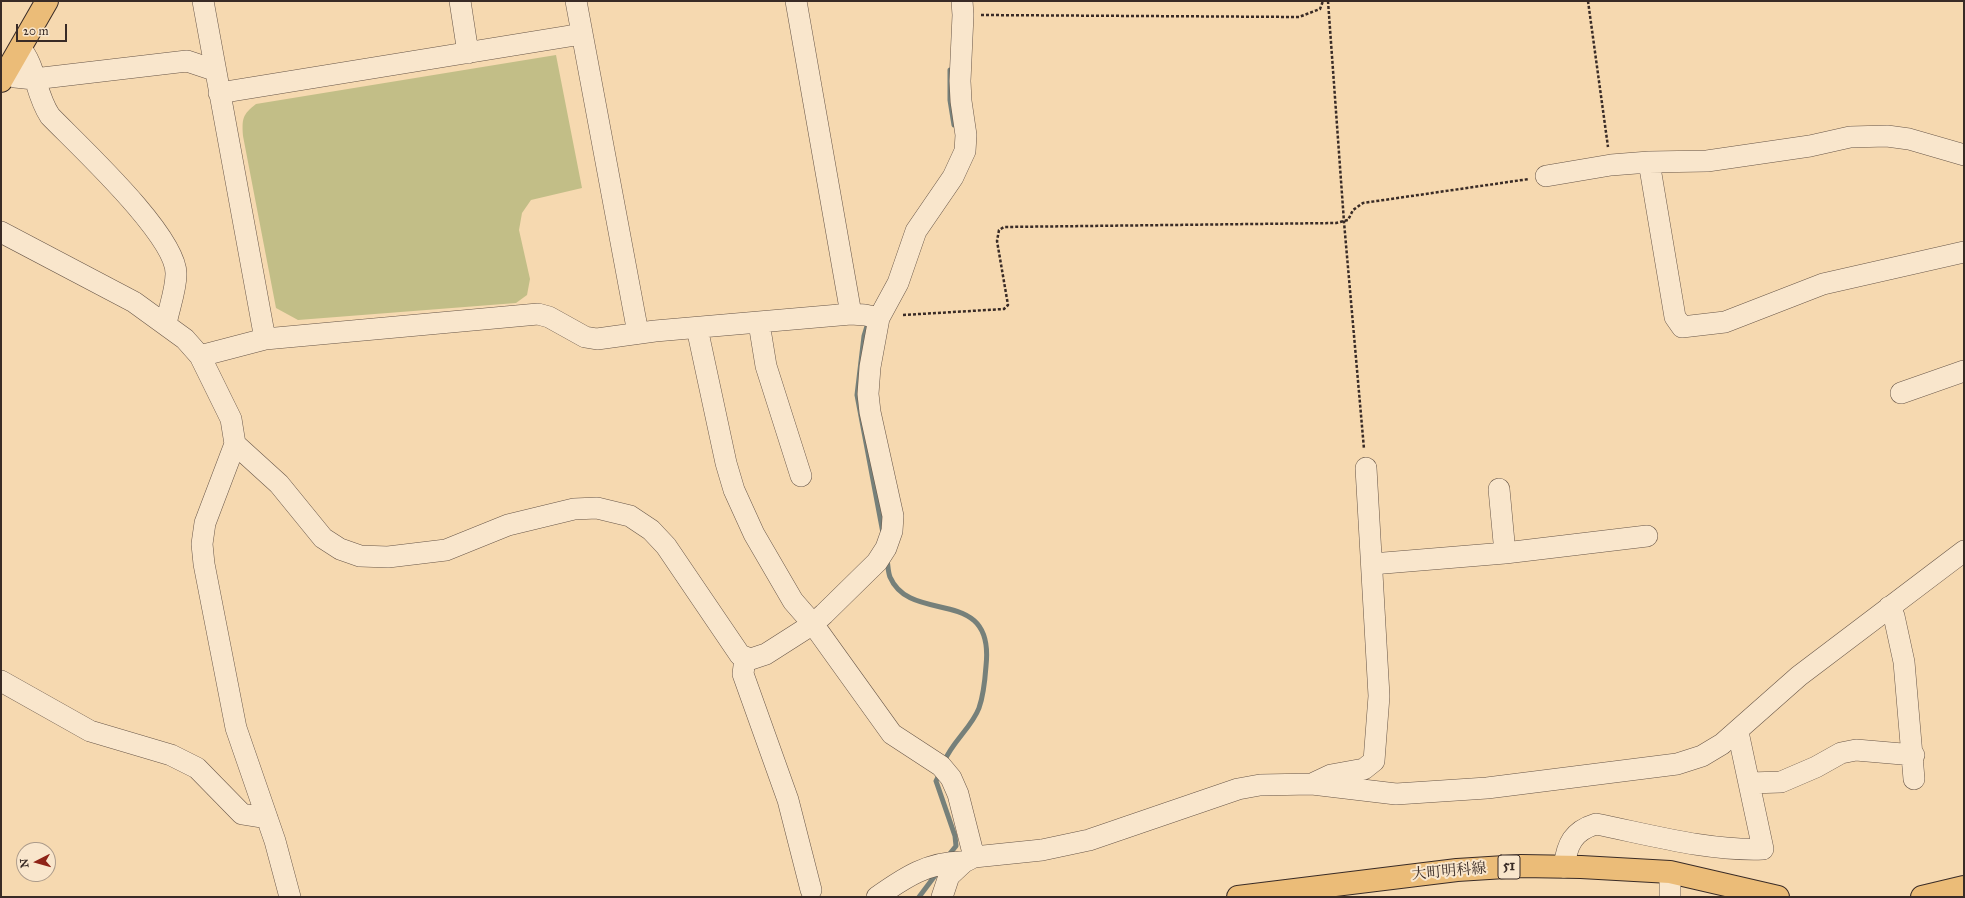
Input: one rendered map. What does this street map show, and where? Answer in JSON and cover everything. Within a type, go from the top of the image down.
[{"type":"main road","points":[[4,76],[47,1]]},
{"type":"main road","name":"大町明科線","points":[[1238,897],[1457,870],[1521,866],[1564,866],[1670,872],[1778,897]]},
{"type":"main road","points":[[1922,897],[1964,887]]},
{"type":"street","points":[[203,1],[265,339]]},
{"type":"street","points":[[460,1],[468,53]]},
{"type":"street","points":[[576,1],[638,333]]},
{"type":"street","points":[[796,1],[850,314]]},
{"type":"street","points":[[235,444],[246,451],[279,484],[323,538],[340,549],[360,556],[388,557],[446,550],[508,525],[574,509],[598,508],[630,516],[651,530],[666,546],[740,655],[745,658],[752,659],[766,654],[813,624],[877,562],[886,548],[892,531],[893,516],[870,412],[868,394],[873,348],[879,318],[898,283],[916,231],[953,178],[965,151],[966,135],[960,101],[962,8]]},
{"type":"street","points":[[219,93],[582,34]]},
{"type":"street","points":[[20,48],[27,55],[43,105],[50,116],[143,213],[174,260],[176,273],[166,324]]},
{"type":"street","points":[[4,76],[34,78],[187,61],[208,68],[214,67]]},
{"type":"street","points":[[1546,176],[1649,162],[1707,161],[1810,146],[1850,137],[1887,136],[1909,139],[1964,155]]},
{"type":"street","points":[[1649,162],[1676,317],[1682,327],[1725,322],[1823,284],[1964,252]]},
{"type":"street","points":[[1,232],[134,302],[185,339],[200,356],[231,419],[235,444],[205,523],[202,544],[204,564],[236,728],[267,818],[290,897]]},
{"type":"street","points":[[200,356],[265,339],[538,314],[549,317],[585,337],[597,339],[638,333],[850,314],[879,318]]},
{"type":"street","points":[[759,323],[766,366],[801,476]]},
{"type":"street","points":[[697,328],[726,463],[734,490],[754,534],[770,564],[793,601],[813,624],[892,734],[941,766],[951,778],[958,794],[969,860]]},
{"type":"street","points":[[1901,393],[1964,371]]},
{"type":"street","points":[[1312,784],[1332,775],[1364,769],[1374,761],[1379,696],[1366,468]]},
{"type":"street","points":[[1499,488],[1505,553]]},
{"type":"street","points":[[1372,564],[1505,553],[1647,536]]},
{"type":"street","points":[[876,897],[920,870],[942,862],[969,860],[1042,850],[1089,840],[1238,789],[1260,785],[1312,784],[1396,794],[1502,786],[1677,764],[1702,756],[1738,732],[1799,676],[1964,551]]},
{"type":"street","points":[[1889,607],[1894,616],[1904,662],[1914,755],[1914,779]]},
{"type":"street","points":[[745,658],[743,674],[788,800],[811,890]]},
{"type":"street","points":[[1,681],[90,731],[171,755],[197,768],[242,814],[267,818]]},
{"type":"street","points":[[1564,866],[1566,852],[1573,840],[1583,828],[1596,824],[1698,844],[1744,849],[1764,849],[1738,732]]},
{"type":"street","points":[[1752,792],[1781,782],[1816,767],[1841,753],[1856,750],[1914,755]]},
{"type":"street","points":[[942,897],[949,876],[969,860]]},
{"type":"street","points":[[1670,872],[1670,897]]},
{"type":"path","points":[[962,8],[1299,17],[1320,9],[1323,1]]},
{"type":"path","points":[[1328,1],[1344,222],[1366,468]]},
{"type":"path","points":[[1588,1],[1611,166]]},
{"type":"path","points":[[879,318],[1004,309],[1008,305],[997,241],[999,230],[1004,227],[1344,222],[1348,220],[1357,206],[1363,203],[1546,176]]},
{"type":"shaded area","points":[[556,55],[582,188],[531,200],[522,213],[519,230],[530,279],[527,295],[516,303],[298,320],[276,308],[243,136],[243,121],[245,114],[251,108],[256,104]]},
{"type":"waterway","points":[[950,70],[950,100],[954,125]]},
{"type":"waterway","points":[[868,323],[864,336],[857,395],[883,533]]},
{"type":"waterway","points":[[887,559],[890,577],[901,592],[915,600],[965,615],[978,624],[985,641],[986,666],[981,703],[972,722],[952,748],[944,762]]},
{"type":"waterway","points":[[940,773],[936,781],[955,836],[956,846],[948,856]]},
{"type":"waterway","points":[[919,897],[937,873]]}]
